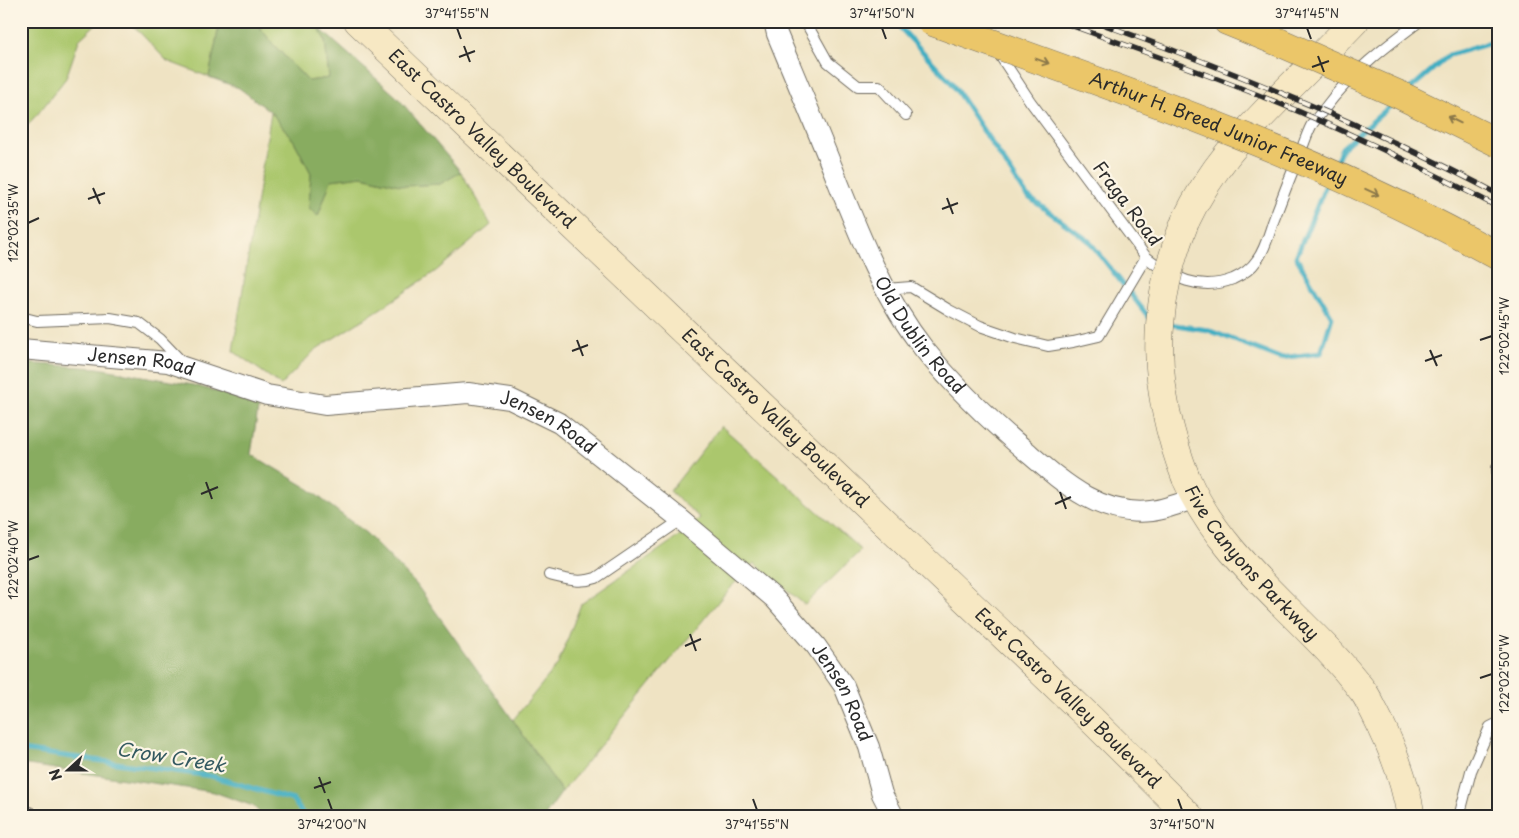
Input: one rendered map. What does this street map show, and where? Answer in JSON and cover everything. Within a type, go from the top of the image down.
[{"type":"highway","name":"Arthur H. Breed Junior Freeway","points":[[930,21],[1251,138],[1416,213],[1498,256]]},
{"type":"highway","points":[[1227,21],[1400,95],[1498,143]]},
{"type":"main road","name":"East Castro Valley Boulevard","points":[[358,21],[1091,719],[1190,817]]},
{"type":"main road","name":"Five Canyons Parkway","points":[[1356,21],[1260,117],[1229,152],[1206,184],[1185,222],[1174,253],[1165,289],[1159,351],[1162,396],[1166,418],[1190,488],[1210,523],[1237,556],[1330,650],[1364,692],[1387,736],[1407,791],[1411,817]]},
{"type":"street","name":"Old Dublin Road","points":[[774,21],[777,34],[862,241],[886,290],[898,312],[924,348],[953,382],[1010,438],[1083,496],[1106,506],[1128,510],[1151,511],[1174,505],[1190,488]]},
{"type":"street","name":"Jensen Road","points":[[21,349],[168,362],[268,395],[325,405],[468,393],[510,399],[559,423],[681,520],[774,598],[816,646],[844,686],[869,747],[882,794],[894,817]]},
{"type":"street","points":[[21,816],[28,817]]},
{"type":"lane","points":[[805,21],[828,62],[858,86],[879,86],[906,115]]},
{"type":"lane","name":"Fraga Road","points":[[982,29],[1030,101],[1146,258],[1173,276],[1188,282],[1203,284],[1222,283],[1238,277],[1251,268],[1264,247],[1288,180],[1311,126],[1338,90],[1379,51],[1420,21]]},
{"type":"lane","points":[[886,290],[912,287],[949,310],[980,326],[1015,338],[1048,346],[1099,336],[1146,258]]},
{"type":"lane","points":[[21,317],[37,321],[110,318],[139,323],[160,339],[188,369]]},
{"type":"lane","points":[[1498,466],[1498,480]]},
{"type":"lane","points":[[549,575],[577,582],[586,582],[596,578],[681,520]]},
{"type":"lane","points":[[1459,817],[1471,771],[1490,727],[1498,723]]},
{"type":"green space","points":[[21,21],[99,21],[79,40],[66,78],[21,132]]},
{"type":"green space","points":[[129,21],[220,21],[209,77],[167,61]]},
{"type":"green space","points":[[220,21],[255,21],[272,43],[308,81],[329,78],[325,40],[318,27],[397,97],[461,172],[440,184],[404,186],[362,176],[331,180],[318,216],[309,208],[311,173],[294,141],[271,112],[239,88],[209,77]]},
{"type":"green space","points":[[255,21],[308,21],[318,27],[325,40],[329,78],[308,81],[272,43]]},
{"type":"green space","points":[[271,112],[294,141],[311,173],[309,208],[318,216],[331,180],[362,176],[404,186],[440,184],[461,172],[491,225],[436,271],[315,350],[281,385],[233,351]]},
{"type":"green space","points":[[21,363],[98,368],[193,385],[259,403],[251,454],[306,487],[367,534],[416,584],[562,792],[544,817],[264,817],[253,806],[214,792],[21,765]]},
{"type":"green space","points":[[721,426],[861,550],[805,605],[755,563],[727,591],[562,792],[513,720],[558,664],[581,604],[675,539],[700,518],[670,491]]},
{"type":"waterway","points":[[894,21],[951,82],[1027,196],[1089,241],[1151,320]]},
{"type":"waterway","points":[[1409,90],[1449,55],[1498,41]]},
{"type":"waterway","points":[[1334,166],[1342,148],[1395,102]]},
{"type":"waterway","points":[[1169,324],[1208,330],[1280,358],[1321,353],[1332,317],[1296,257],[1328,180]]},
{"type":"waterway","name":"Crow Creek","points":[[21,750],[211,776],[293,800],[305,817]]},
{"type":"railway","points":[[1059,21],[1210,76],[1300,112],[1350,134],[1498,207]]},
{"type":"railway","points":[[1094,21],[1197,59],[1299,100],[1399,145],[1498,194]]}]
